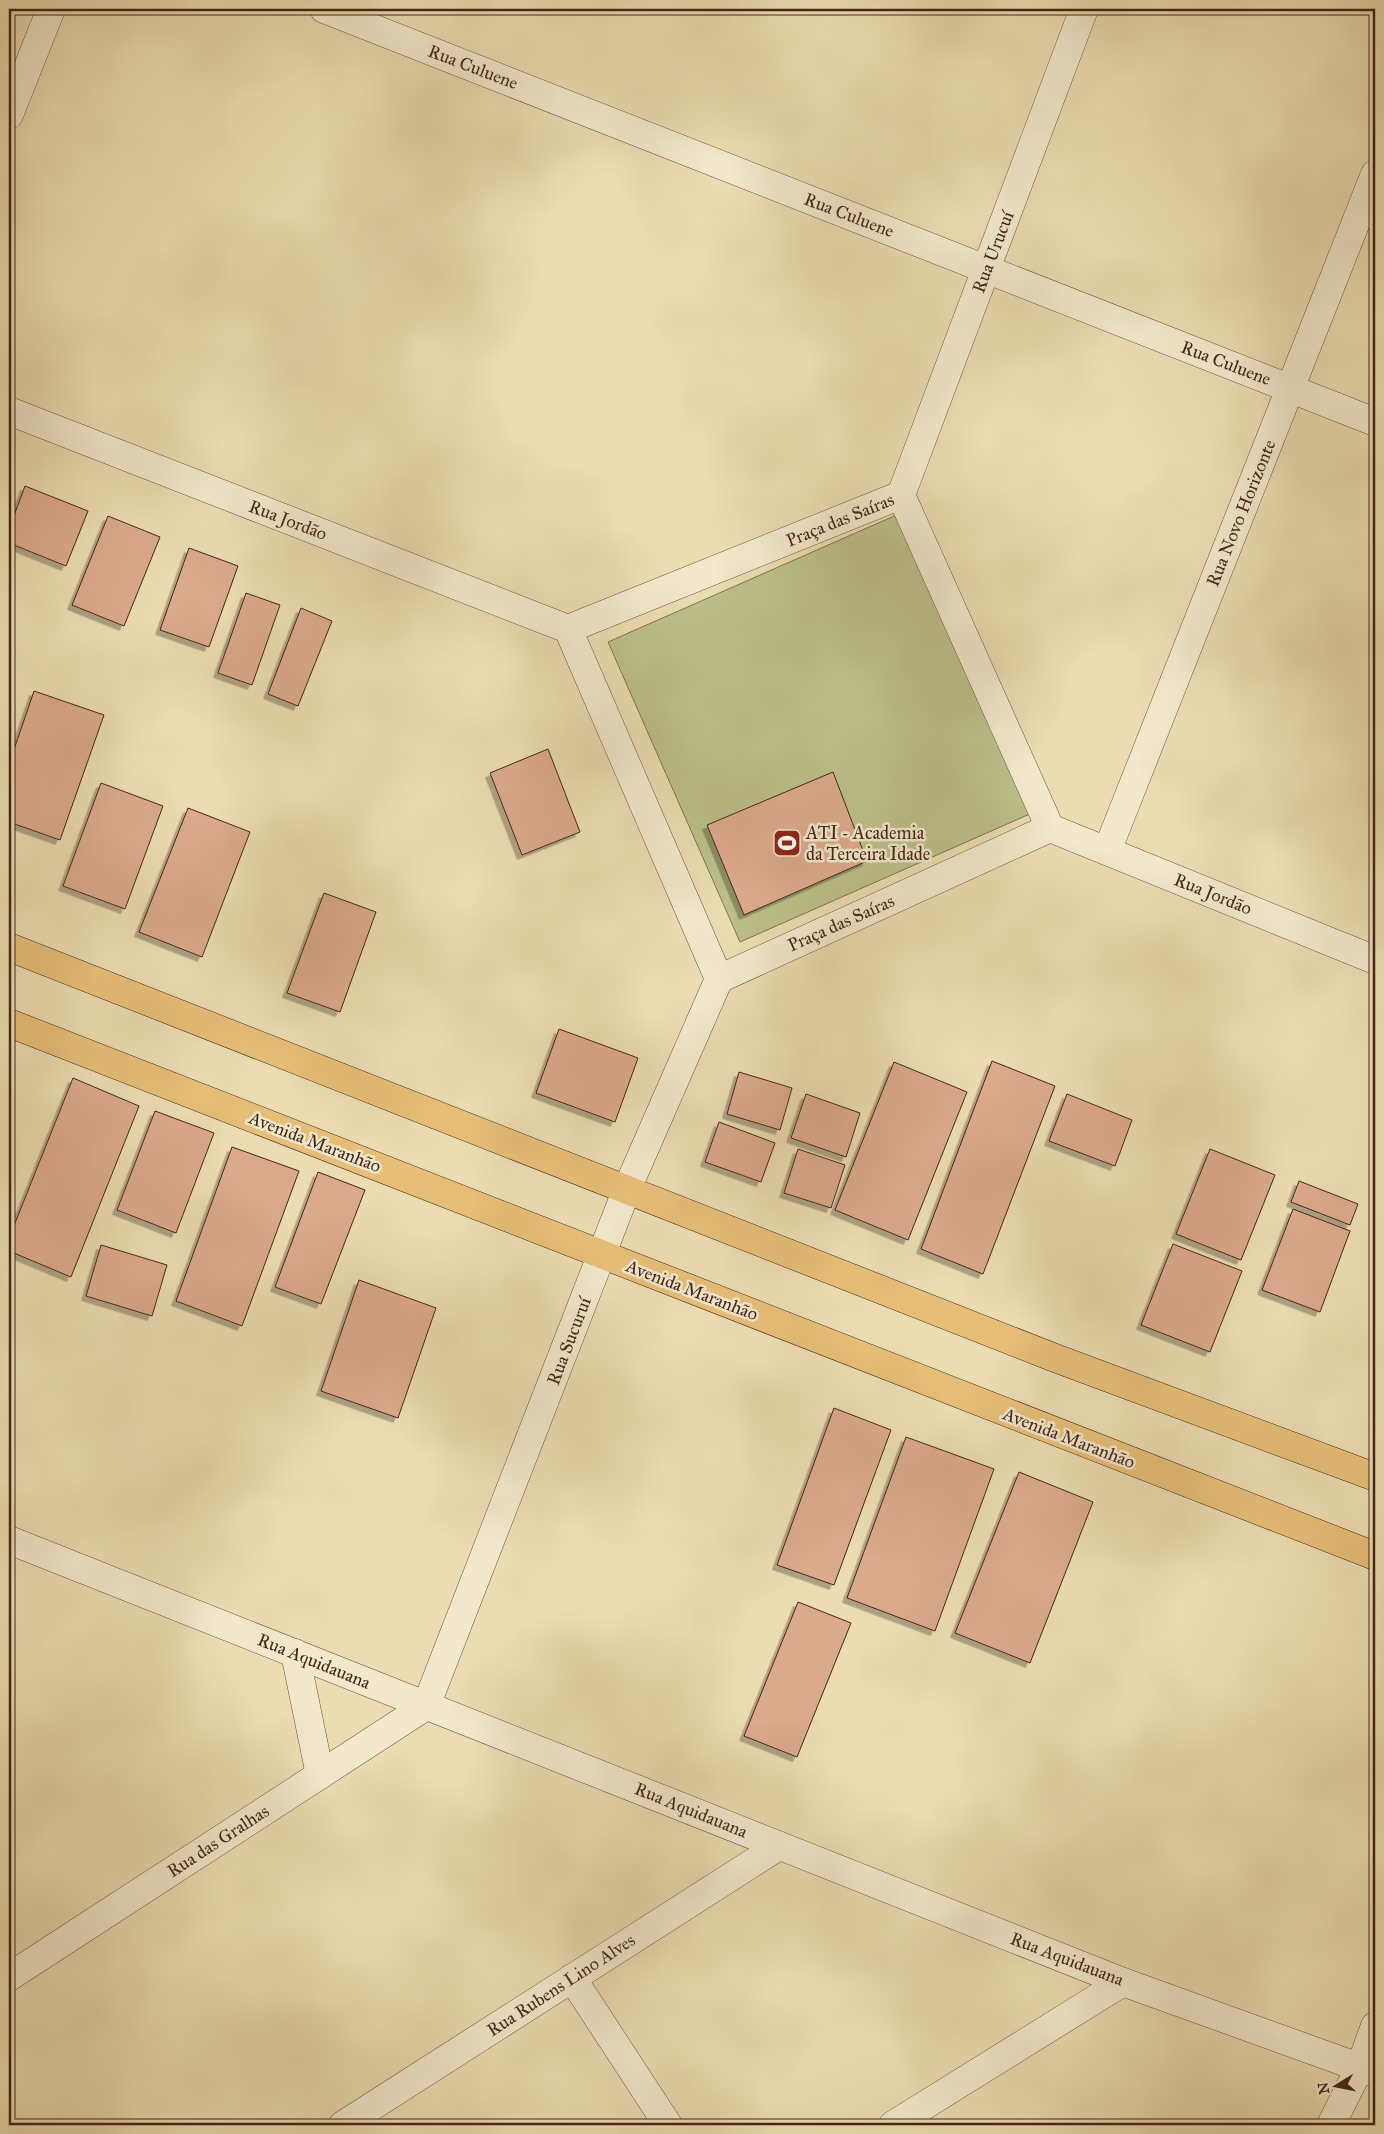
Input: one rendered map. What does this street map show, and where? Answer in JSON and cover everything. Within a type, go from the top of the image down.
[{"type":"main road","points":[[9,947],[1055,1358],[1375,1477]]},
{"type":"main road","name":"Avenida Maranhão","points":[[9,1023],[1375,1556]]},
{"type":"street","points":[[9,115],[51,9]]},
{"type":"street","name":"Rua Culuene","points":[[324,9],[1375,422]]},
{"type":"street","name":"Rua Urucuí","points":[[901,495],[1084,9]]},
{"type":"street","name":"Rua Novo Horizonte","points":[[1107,851],[1375,174]]},
{"type":"street","name":"Rua Jordão","points":[[9,411],[568,629]]},
{"type":"street","name":"Praça das Saíras","points":[[568,629],[901,495],[1050,828],[719,979]]},
{"type":"street","points":[[568,629],[719,979]]},
{"type":"street","name":"Rua Jordão","points":[[1050,828],[1375,960]]},
{"type":"street","name":"Rua Sucuruí","points":[[426,1706],[627,1189],[719,979]]},
{"type":"street","name":"Rua Aquidauana","points":[[9,1540],[1123,1982],[1368,2070]]},
{"type":"street","points":[[295,1653],[320,1775]]},
{"type":"street","name":"Rua das Gralhas","points":[[9,1976],[426,1706]]},
{"type":"street","name":"Rua Rubens Lino Alves","points":[[343,2125],[779,1846]]},
{"type":"street","points":[[572,1978],[668,2125]]},
{"type":"street","points":[[893,2125],[1123,1982]]},
{"type":"street","points":[[1331,2125],[1368,2070],[1375,2026]]},
{"type":"green space","points":[[901,513],[1032,813],[740,942],[608,642]]},
{"type":"building","points":[[25,486],[88,511],[66,566],[9,543],[9,529]]},
{"type":"building","points":[[108,516],[160,537],[124,626],[72,605]]},
{"type":"building","points":[[189,548],[238,566],[209,647],[160,630]]},
{"type":"building","points":[[246,593],[280,605],[252,685],[218,673]]},
{"type":"building","points":[[301,608],[332,621],[298,706],[268,694]]},
{"type":"building","points":[[34,691],[104,715],[60,840],[9,822],[9,764]]},
{"type":"building","points":[[548,749],[580,832],[522,855],[490,773]]},
{"type":"building","name":"ATI - Academia da Terceira Idade","points":[[833,772],[867,861],[744,915],[707,825]]},
{"type":"building","points":[[101,783],[163,806],[125,909],[63,886]]},
{"type":"building","points":[[188,808],[250,832],[202,957],[139,932]]},
{"type":"building","points":[[324,893],[376,912],[340,1012],[287,993]]},
{"type":"building","points":[[559,1029],[638,1058],[615,1122],[536,1093]]},
{"type":"building","points":[[992,1061],[1055,1086],[983,1274],[921,1249]]},
{"type":"building","points":[[894,1062],[967,1092],[908,1240],[835,1210]]},
{"type":"building","points":[[739,1072],[792,1088],[780,1130],[727,1114]]},
{"type":"building","points":[[73,1078],[139,1106],[71,1277],[9,1251],[9,1238]]},
{"type":"building","points":[[806,1094],[860,1113],[846,1157],[791,1138]]},
{"type":"building","points":[[1067,1094],[1132,1120],[1115,1166],[1049,1141]]},
{"type":"building","points":[[155,1111],[214,1133],[176,1233],[117,1210]]},
{"type":"building","points":[[719,1122],[775,1143],[761,1182],[705,1162]]},
{"type":"building","points":[[232,1147],[299,1171],[242,1326],[176,1301]]},
{"type":"building","points":[[798,1149],[845,1165],[831,1208],[784,1193]]},
{"type":"building","points":[[1210,1149],[1275,1175],[1241,1260],[1176,1234]]},
{"type":"building","points":[[318,1172],[365,1190],[321,1304],[275,1287]]},
{"type":"building","points":[[1299,1181],[1358,1204],[1350,1225],[1291,1202]]},
{"type":"building","points":[[1293,1209],[1350,1231],[1320,1312],[1262,1290]]},
{"type":"building","points":[[1173,1244],[1242,1271],[1210,1352],[1141,1325]]},
{"type":"building","points":[[101,1245],[167,1265],[152,1316],[86,1296]]},
{"type":"building","points":[[359,1280],[436,1308],[398,1418],[321,1391]]},
{"type":"building","points":[[834,1408],[891,1430],[834,1585],[777,1565]]},
{"type":"building","points":[[906,1437],[994,1469],[935,1631],[847,1598]]},
{"type":"building","points":[[1019,1472],[1093,1502],[1030,1663],[955,1633]]},
{"type":"building","points":[[798,1602],[851,1623],[797,1757],[744,1736]]},
{"type":"place","name":"ATI - Academia da Terceira Idade","points":[[787,843]]}]
